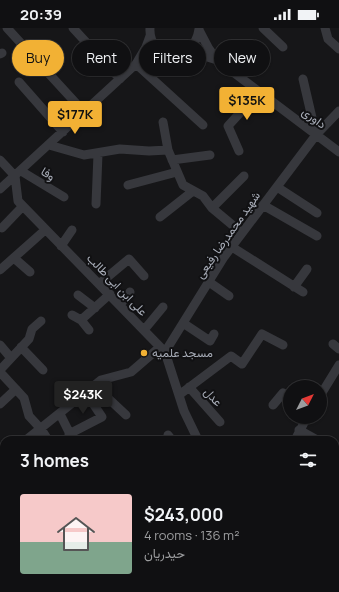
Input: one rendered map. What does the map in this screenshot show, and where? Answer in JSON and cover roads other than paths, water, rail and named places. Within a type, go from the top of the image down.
[{"type":"street","points":[[7,28],[84,112]]},
{"type":"street","points":[[73,28],[120,79]]},
{"type":"street","points":[[263,28],[283,47]]},
{"type":"street","points":[[325,28],[328,39],[339,49]]},
{"type":"street","points":[[196,40],[199,29]]},
{"type":"street","points":[[199,29],[214,56]]},
{"type":"street","points":[[0,190],[136,64],[146,47],[149,31]]},
{"type":"street","points":[[136,64],[203,125]]},
{"type":"street","name":"داوری","points":[[238,76],[339,152]]},
{"type":"street","points":[[303,79],[316,135]]},
{"type":"street","points":[[19,82],[63,132]]},
{"type":"street","points":[[239,151],[228,126],[259,92]]},
{"type":"street","name":"شهید محمدرضا رفیعی","points":[[31,436],[101,380],[131,372],[162,350],[183,323],[242,233],[316,135],[339,111]]},
{"type":"street","points":[[163,122],[168,150],[183,185],[203,196],[212,208],[242,233]]},
{"type":"street","points":[[49,145],[84,155],[98,154],[120,149],[149,152],[168,150]]},
{"type":"street","points":[[96,204],[98,154]]},
{"type":"street","points":[[172,160],[210,155]]},
{"type":"street","points":[[0,160],[18,173]]},
{"type":"street","points":[[128,185],[177,172]]},
{"type":"street","name":"وفا","points":[[18,173],[64,197]]},
{"type":"street","name":"علی ابن ابی طالب","points":[[18,173],[18,200],[61,246],[110,294],[162,350],[184,411],[196,436]]},
{"type":"street","points":[[212,208],[244,176]]},
{"type":"street","points":[[277,187],[317,213]]},
{"type":"street","points":[[160,217],[193,191]]},
{"type":"street","points":[[2,228],[23,206]]},
{"type":"street","points":[[263,206],[317,236]]},
{"type":"street","points":[[0,270],[46,230]]},
{"type":"street","points":[[61,246],[72,230]]},
{"type":"street","points":[[232,247],[303,292]]},
{"type":"street","points":[[14,258],[30,272]]},
{"type":"street","points":[[100,284],[129,259],[144,276]]},
{"type":"street","points":[[294,287],[307,269]]},
{"type":"street","points":[[209,282],[229,296]]},
{"type":"street","points":[[120,305],[130,292]]},
{"type":"street","points":[[81,320],[110,294]]},
{"type":"street","points":[[78,295],[95,308]]},
{"type":"street","points":[[144,330],[163,307]]},
{"type":"street","points":[[72,315],[81,320],[89,330]]},
{"type":"street","points":[[41,321],[32,329],[29,339],[0,371],[24,398],[29,416],[45,436]]},
{"type":"street","points":[[183,323],[210,341],[214,334]]},
{"type":"street","points":[[179,394],[231,356],[242,364],[262,334],[284,345]]},
{"type":"street","points":[[0,345],[11,358]]},
{"type":"street","points":[[21,347],[43,370]]},
{"type":"street","points":[[327,384],[339,364]]},
{"type":"street","points":[[95,386],[126,415]]},
{"type":"street","name":"عدل","points":[[188,387],[220,422]]},
{"type":"street","points":[[0,404],[16,390]]},
{"type":"street","points":[[73,436],[102,417],[86,393]]},
{"type":"street","points":[[273,405],[283,393]]},
{"type":"street","points":[[60,414],[71,436]]},
{"type":"street","points":[[297,436],[303,424]]},
{"type":"street","points":[[299,430],[310,436]]},
{"type":"place","name":"مسجد علمیه","points":[[144,353]]}]
